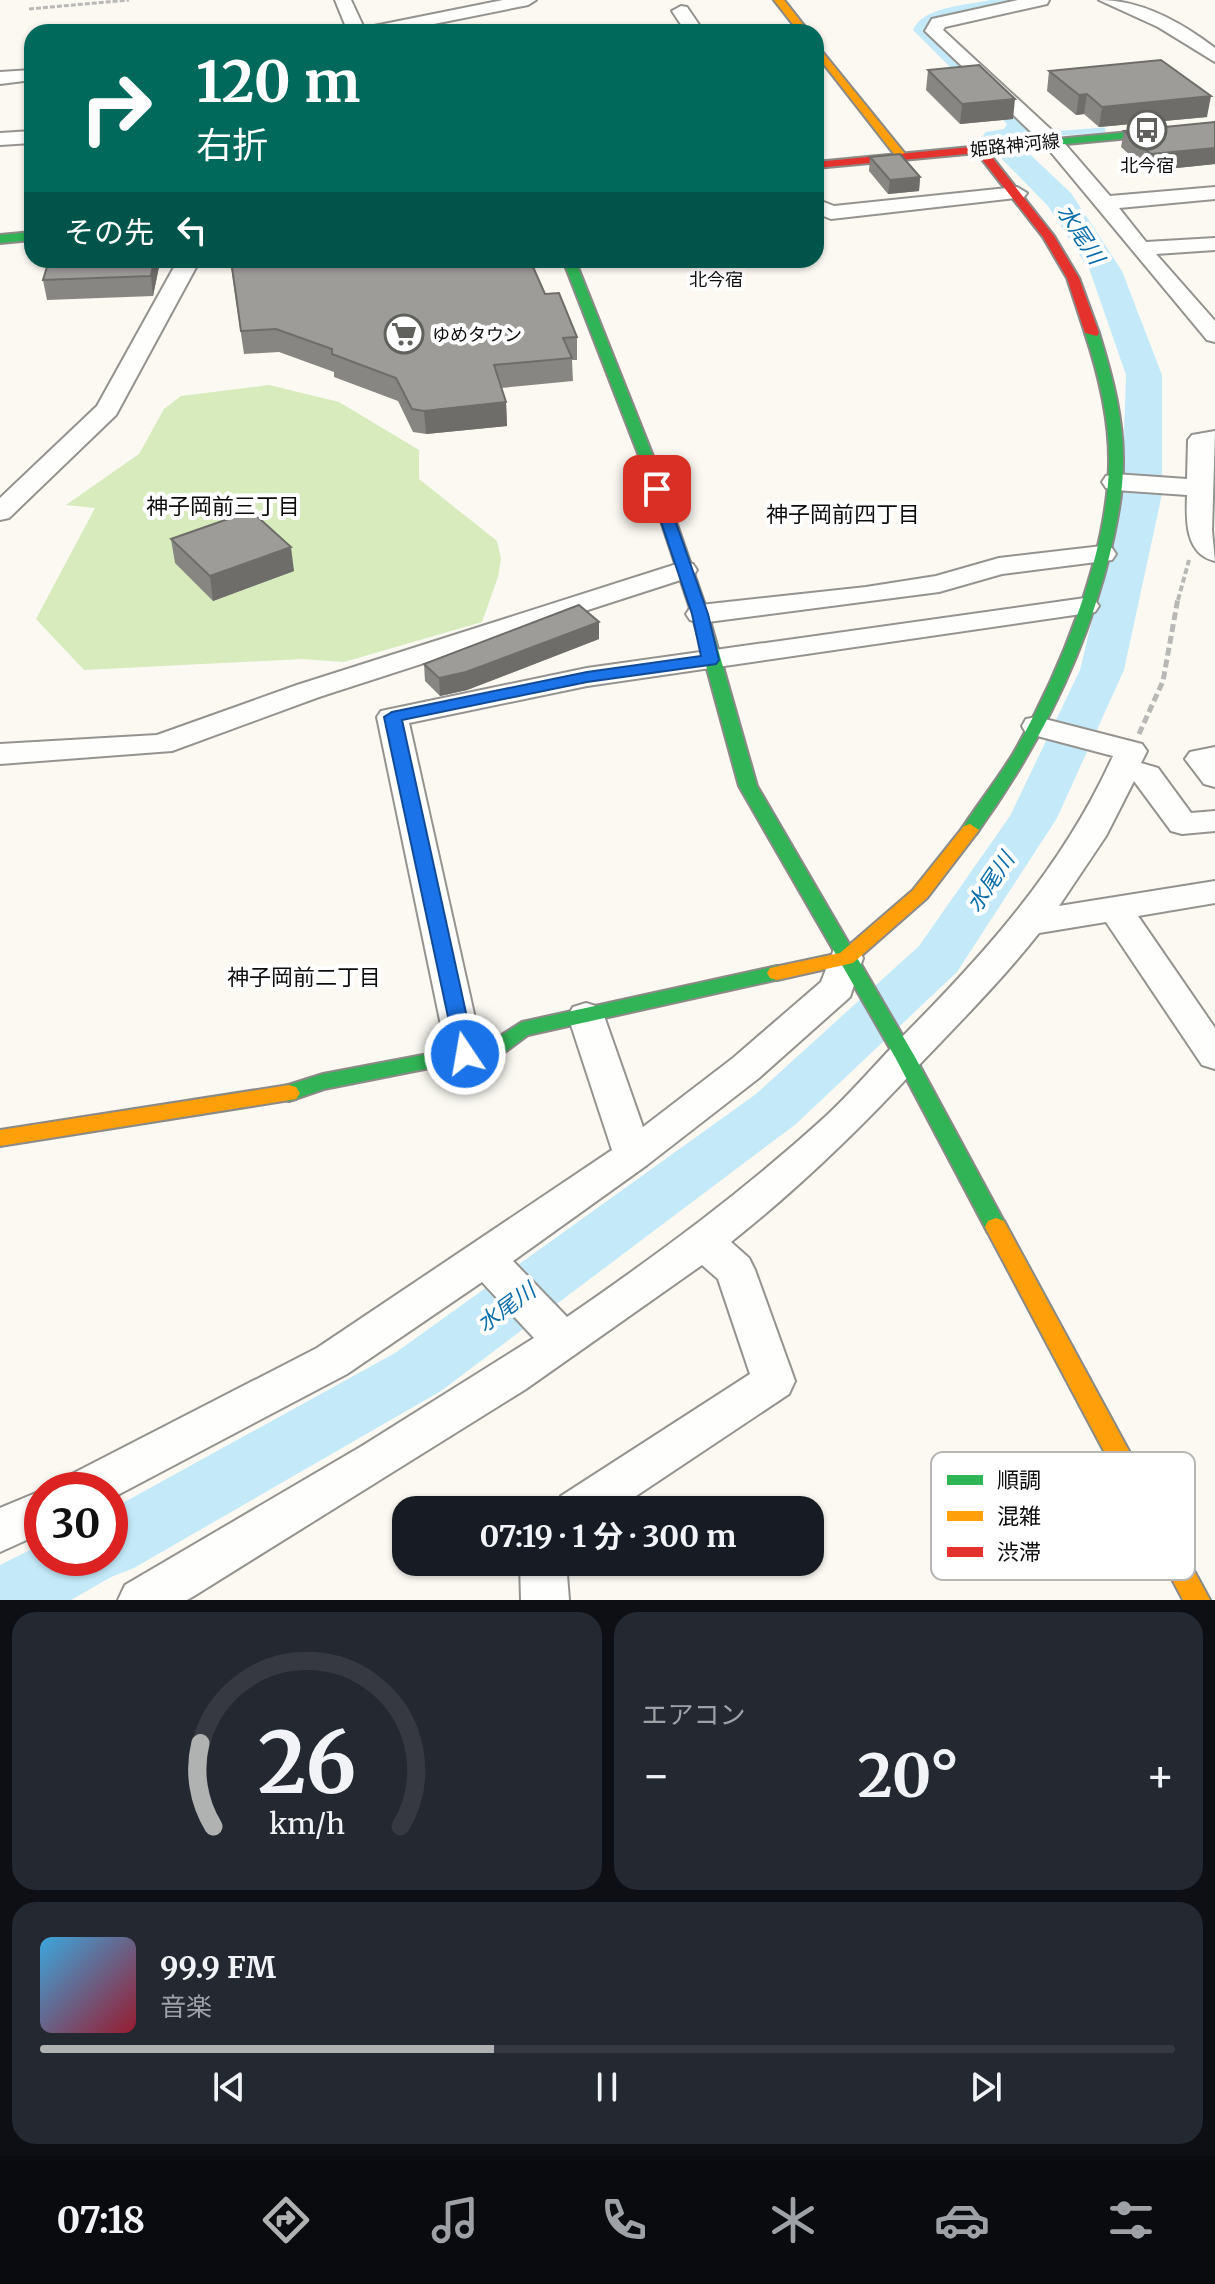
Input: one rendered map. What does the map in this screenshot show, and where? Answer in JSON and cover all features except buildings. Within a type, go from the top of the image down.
[{"type":"street","points":[[343,0],[354,24]]},
{"type":"street","points":[[429,24],[528,0]]},
{"type":"street","points":[[779,0],[798,24]]},
{"type":"street","points":[[1041,0],[938,23],[934,31],[1105,203],[1140,249],[1215,335]]},
{"type":"street","points":[[1107,0],[1158,17],[1190,36],[1215,57]]},
{"type":"street","points":[[681,11],[690,24]]},
{"type":"street","points":[[824,57],[902,157]]},
{"type":"street","points":[[0,78],[24,76]]},
{"type":"street","name":"姫路神河線","points":[[824,164],[1215,127]]},
{"type":"street","points":[[0,139],[24,138]]},
{"type":"street","points":[[0,1138],[278,1097],[323,1082],[465,1054],[487,1055],[522,1029],[846,958],[920,894],[978,820],[1037,726],[1071,652],[1102,554],[1115,482],[1105,369],[1073,278],[1048,236],[983,148]]},
{"type":"street","points":[[824,209],[831,213],[1017,193]]},
{"type":"street","points":[[1105,203],[1215,193]]},
{"type":"street","points":[[0,239],[24,237]]},
{"type":"street","points":[[1140,249],[1215,244]]},
{"type":"street","points":[[0,512],[107,410],[185,268]]},
{"type":"street","points":[[572,268],[648,461],[700,614],[710,660],[748,786],[905,1057],[1117,1452]]},
{"type":"street","points":[[1207,543],[1200,488],[1201,440],[1215,439]]},
{"type":"street","points":[[1115,482],[1200,488]]},
{"type":"street","points":[[700,614],[866,595],[939,584],[999,566],[1102,554]]},
{"type":"street","points":[[0,754],[161,744],[308,691],[683,570]]},
{"type":"street","points":[[465,1054],[392,717],[587,677],[1085,606]]},
{"type":"street","points":[[1037,726],[1128,760],[1147,775],[1182,824],[1215,821]]},
{"type":"street","points":[[1215,757],[1201,759],[1215,777]]},
{"type":"street","points":[[142,1600],[563,1341],[703,1242],[778,1180],[882,1084],[905,1057],[949,1016],[1029,923],[1089,841],[1128,760]]},
{"type":"street","points":[[1029,923],[1215,892]]},
{"type":"street","points":[[1115,909],[1215,1056]]},
{"type":"street","points":[[119,1472],[332,1361],[633,1155],[746,1068],[837,988],[846,958]]},
{"type":"street","points":[[586,1016],[633,1155]]},
{"type":"street","points":[[598,1496],[774,1381],[735,1270],[703,1242]]},
{"type":"street","points":[[485,1259],[563,1341]]},
{"type":"street","points":[[0,1531],[24,1519]]},
{"type":"street","points":[[544,1576],[545,1600]]},
{"type":"street","points":[[1186,1580],[1197,1600]]},
{"type":"path","points":[[29,9],[129,0]]},
{"type":"path","points":[[1128,760],[1163,681],[1179,593],[1207,543]]},
{"type":"green space","points":[[269,385],[339,402],[419,450],[419,479],[497,541],[501,559],[498,577],[482,622],[344,662],[302,659],[84,670],[36,619],[95,508],[66,505],[139,454],[164,409],[181,396]]},
{"type":"waterway","name":"水尾川","points":[[128,1536],[418,1372],[776,1109],[938,959],[1033,818],[1102,670],[1142,494],[1144,375],[1106,271],[1060,200],[996,138],[1026,136],[1018,129],[1024,125],[926,30],[927,26],[941,19],[1023,0]]},
{"type":"waterway","points":[[1026,136],[1103,130]]},
{"type":"waterway","name":"水尾川","points":[[0,1600],[49,1576]]},
{"type":"traffic: fast","points":[[1002,147],[1215,127]]},
{"type":"traffic: fast","points":[[0,239],[24,237]]},
{"type":"traffic: fast","points":[[572,268],[648,461],[700,614],[748,786],[905,1057],[996,1227]]},
{"type":"traffic: fast","points":[[970,830],[997,793],[1045,711],[1065,666],[1097,575],[1115,483],[1116,447],[1103,368],[1092,333]]},
{"type":"traffic: fast","points":[[289,1093],[323,1082],[465,1054],[487,1055],[522,1029],[777,973]]},
{"type":"traffic: slow","points":[[779,0],[798,24]]},
{"type":"traffic: slow","points":[[824,57],[902,157]]},
{"type":"traffic: slow","points":[[777,973],[846,958],[920,894],[970,830]]},
{"type":"traffic: slow","points":[[0,1138],[289,1093]]},
{"type":"traffic: slow","points":[[996,1227],[1117,1452]]},
{"type":"traffic: slow","points":[[1186,1580],[1197,1600]]},
{"type":"traffic: jam","points":[[824,164],[1002,147]]},
{"type":"traffic: jam","points":[[980,149],[1048,236],[1073,278],[1092,333]]},
{"type":"place","name":"北今宿","points":[[1147,130]]},
{"type":"place","name":"ゆめタウン","points":[[404,334]]},
{"type":"district","name":"北今宿","points":[[716,279]]},
{"type":"district","name":"神子岡前三丁目","points":[[223,506]]},
{"type":"district","name":"神子岡前四丁目","points":[[843,514]]},
{"type":"district","name":"神子岡前二丁目","points":[[304,977]]},
{"type":"route","points":[[465,1054],[392,717],[587,677],[710,660],[700,614],[657,489]]}]
